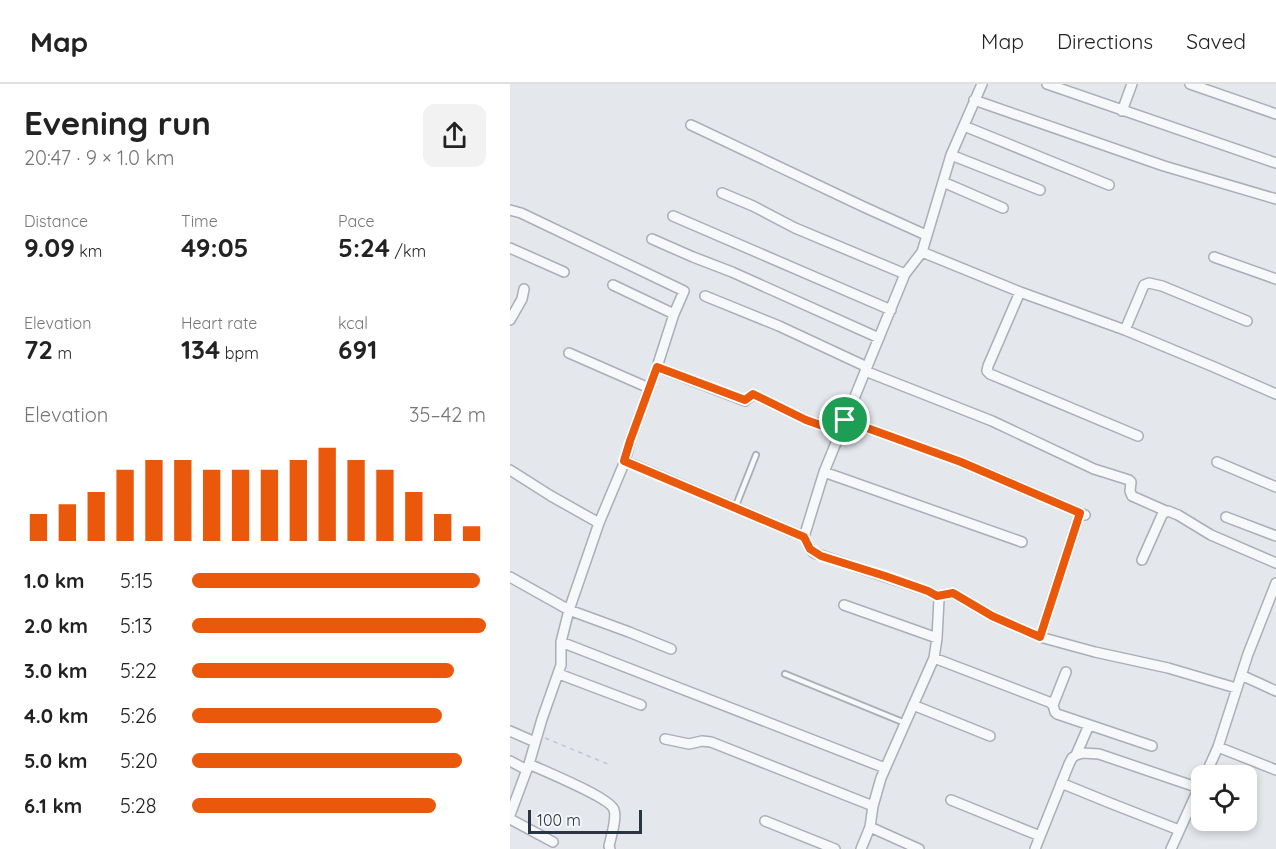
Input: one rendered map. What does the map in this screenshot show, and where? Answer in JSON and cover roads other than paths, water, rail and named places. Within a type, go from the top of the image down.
[{"type":"street","points":[[804,537],[824,472],[905,274],[922,252],[951,155],[981,84]]},
{"type":"street","points":[[1047,84],[1276,163]]},
{"type":"street","points":[[1122,111],[1132,84]]},
{"type":"street","points":[[1190,84],[1276,114]]},
{"type":"street","points":[[974,100],[1164,166],[1276,199]]},
{"type":"street","points":[[691,125],[926,235]]},
{"type":"street","points":[[964,126],[1109,185]]},
{"type":"street","points":[[951,155],[1040,190]]},
{"type":"street","points":[[943,182],[1003,208]]},
{"type":"street","points":[[722,193],[795,228],[905,274]]},
{"type":"street","points":[[510,210],[521,213],[684,291],[569,610],[561,642],[562,657],[559,674],[528,767],[513,800],[510,815]]},
{"type":"street","points":[[673,216],[891,310]]},
{"type":"street","points":[[652,239],[879,338]]},
{"type":"street","points":[[510,248],[564,272]]},
{"type":"street","points":[[922,252],[1020,292],[1125,330],[1276,394]]},
{"type":"street","points":[[1214,257],[1276,279]]},
{"type":"street","points":[[1125,330],[1144,285],[1149,283],[1162,286],[1247,321]]},
{"type":"street","points":[[613,285],[674,314]]},
{"type":"street","points":[[510,320],[522,299],[524,289]]},
{"type":"street","points":[[1020,292],[987,371],[1138,436]]},
{"type":"street","points":[[705,296],[779,326],[866,369],[992,421],[1094,469],[1129,480],[1132,496],[1178,515],[1211,535],[1276,562]]},
{"type":"street","points":[[569,353],[649,388]]},
{"type":"street","points":[[657,367],[745,400],[753,394],[806,420],[840,432]]},
{"type":"street","points":[[845,420],[961,462],[1082,514],[1040,637]]},
{"type":"street","points":[[624,461],[804,537],[810,549],[821,556],[885,576],[937,596],[953,593],[992,616],[1040,637],[1168,668],[1236,688]]},
{"type":"street","points":[[1217,462],[1276,487]]},
{"type":"street","points":[[510,470],[599,523]]},
{"type":"street","points":[[824,472],[1022,542]]},
{"type":"street","points":[[1142,560],[1162,515],[1166,511]]},
{"type":"street","points":[[1227,517],[1276,536]]},
{"type":"street","points":[[510,577],[569,610],[671,649]]},
{"type":"street","points":[[1210,765],[1276,583]]},
{"type":"street","points":[[861,849],[870,827],[877,788],[934,658],[939,605],[937,596]]},
{"type":"street","points":[[844,605],[937,638]]},
{"type":"street","points":[[561,642],[885,768]]},
{"type":"street","points":[[934,658],[1053,705]]},
{"type":"street","points":[[1066,672],[1053,705],[1057,714],[1152,746]]},
{"type":"street","points":[[559,674],[641,705]]},
{"type":"street","points":[[1241,675],[1276,691]]},
{"type":"street","points":[[913,705],[990,736]]},
{"type":"street","points":[[1077,755],[1089,725]]},
{"type":"street","points":[[510,731],[536,739]]},
{"type":"street","points":[[665,738],[689,744],[702,741],[711,742],[873,806]]},
{"type":"street","points":[[1218,747],[1276,770]]},
{"type":"street","points":[[1035,849],[1072,758],[1077,755],[1090,753],[1108,756],[1191,783]]},
{"type":"street","points":[[510,761],[586,790],[612,804],[615,813],[610,849]]},
{"type":"street","points":[[1061,783],[1179,830]]},
{"type":"street","points":[[951,800],[1040,836]]},
{"type":"street","points":[[1171,849],[1191,805]]},
{"type":"street","points":[[510,819],[553,842]]},
{"type":"street","points":[[765,821],[835,849]]},
{"type":"street","points":[[870,827],[919,849]]},
{"type":"lane","points":[[735,508],[756,455]]},
{"type":"lane","points":[[785,674],[905,723]]}]
